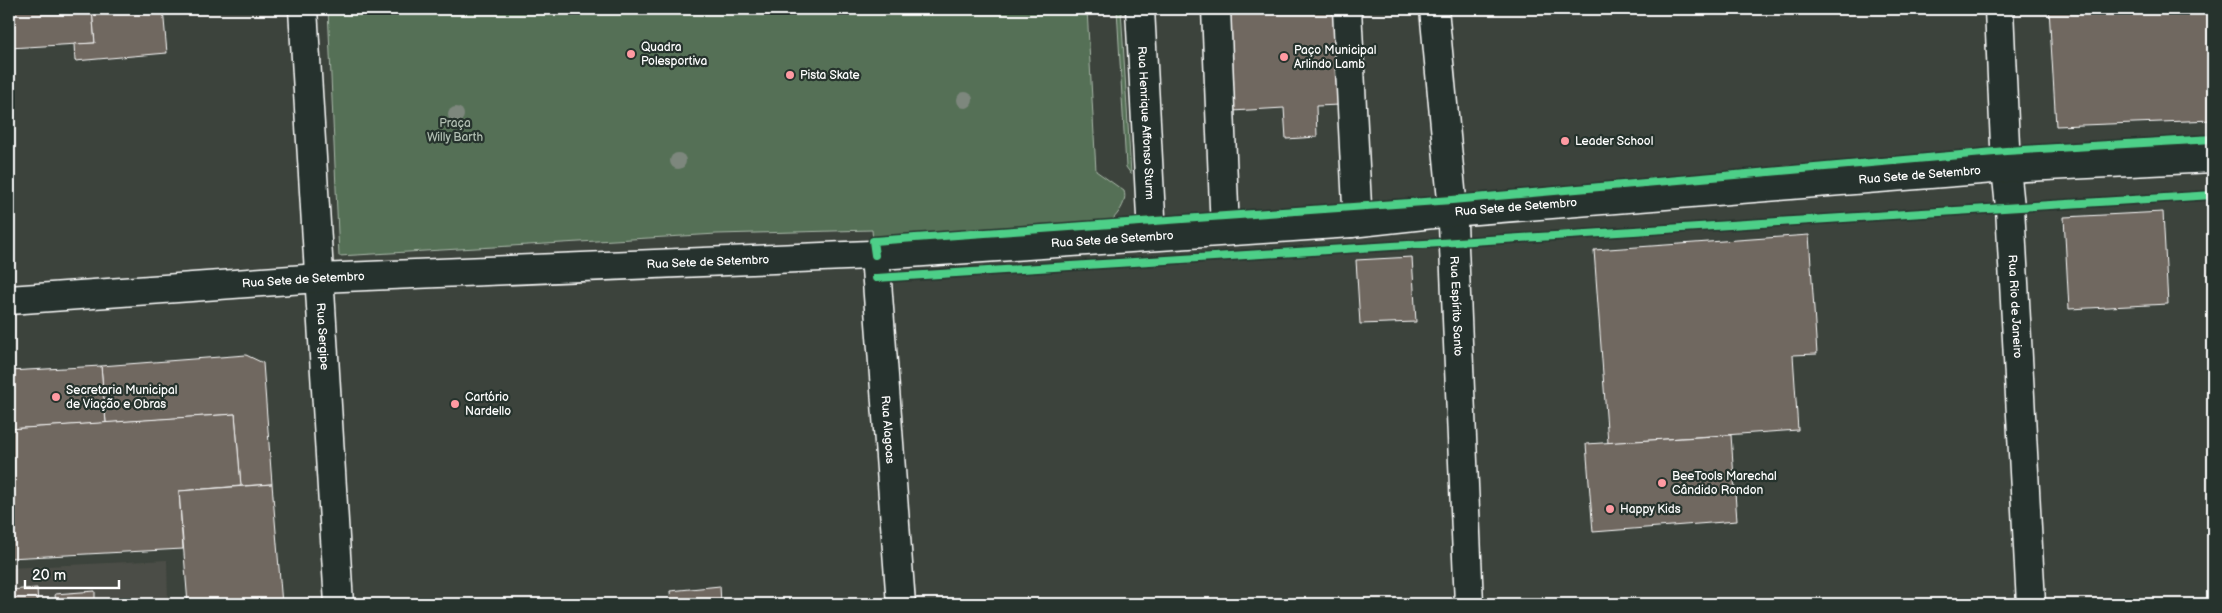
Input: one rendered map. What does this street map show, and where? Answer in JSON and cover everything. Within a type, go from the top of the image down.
[{"type":"street","name":"Rua Sergipe","points":[[303,9],[339,604]]},
{"type":"street","name":"Rua Henrique Affonso Sturm","points":[[1140,9],[1152,235]]},
{"type":"street","points":[[1216,9],[1226,231]]},
{"type":"street","points":[[1348,9],[1357,206],[1351,223]]},
{"type":"street","name":"Rua Espírito Santo","points":[[1434,9],[1451,212],[1470,604]]},
{"type":"street","name":"Rua Rio de Janeiro","points":[[1999,9],[2006,168],[2010,207],[2031,604]]},
{"type":"street","name":"Rua Sete de Setembro","points":[[9,300],[319,278],[875,255],[1351,223],[1451,212],[2006,168],[2213,158]]},
{"type":"street","name":"Rua Alagoas","points":[[875,255],[901,604]]},
{"type":"shaded area","points":[[167,560],[168,604],[9,604],[9,568]]},
{"type":"green space","name":"Praça Willy Barth","points":[[328,9],[1087,9],[1096,171],[1124,191],[1124,202],[1113,219],[1097,231],[1062,236],[1053,228],[873,241],[872,230],[717,234],[339,256]]},
{"type":"green space","points":[[1117,9],[1121,9],[1131,174],[1126,167]]},
{"type":"building","points":[[9,9],[92,9],[95,43],[9,48]]},
{"type":"building","points":[[92,9],[163,9],[167,53],[75,61],[74,44],[95,43]]},
{"type":"building","name":"Paço Municipal Arlindo Lamb","points":[[1228,9],[1335,9],[1340,105],[1316,106],[1317,137],[1286,139],[1284,108],[1232,111]]},
{"type":"building","points":[[2049,9],[2213,9],[2213,120],[2056,126]]},
{"type":"building","points":[[2163,212],[2168,304],[2069,309],[2064,217]]},
{"type":"building","points":[[1809,235],[1817,354],[1793,355],[1798,430],[1608,443],[1594,250]]},
{"type":"building","points":[[1412,257],[1416,322],[1360,324],[1356,260]]},
{"type":"building","points":[[246,355],[263,363],[272,484],[241,486],[235,414],[106,423],[101,366]]},
{"type":"building","name":"Secretaria Municipal de Viação e Obras","points":[[101,366],[106,423],[9,429],[9,371]]},
{"type":"building","points":[[235,414],[241,486],[179,491],[183,549],[9,558],[9,429]]},
{"type":"building","name":"BeeTools Marechal Cândido Rondon","points":[[1731,435],[1737,521],[1593,532],[1586,444]]},
{"type":"building","points":[[272,484],[282,604],[188,604],[179,491]]},
{"type":"building","points":[[720,586],[721,604],[671,604],[670,591]]},
{"type":"building","points":[[37,588],[38,604],[9,604],[9,590]]},
{"type":"building","points":[[95,591],[95,604],[56,604],[55,594]]},
{"type":"cycle path","points":[[875,255],[873,241],[1452,200],[2006,151],[2213,139]]},
{"type":"cycle path","points":[[876,278],[2213,195]]},
{"type":"place","name":"Quadra Polesportiva","points":[[631,54]]},
{"type":"place","name":"Paço Municipal Arlindo Lamb","points":[[1284,57]]},
{"type":"place","name":"Pista Skate","points":[[790,75]]},
{"type":"place","name":"Leader School","points":[[1565,141]]},
{"type":"place","name":"Secretaria Municipal de Viação e Obras","points":[[56,397]]},
{"type":"place","name":"Cartório Nardello","points":[[455,404]]},
{"type":"place","name":"BeeTools Marechal Cândido Rondon","points":[[1662,483]]},
{"type":"place","name":"Happy Kids","points":[[1610,509]]}]
